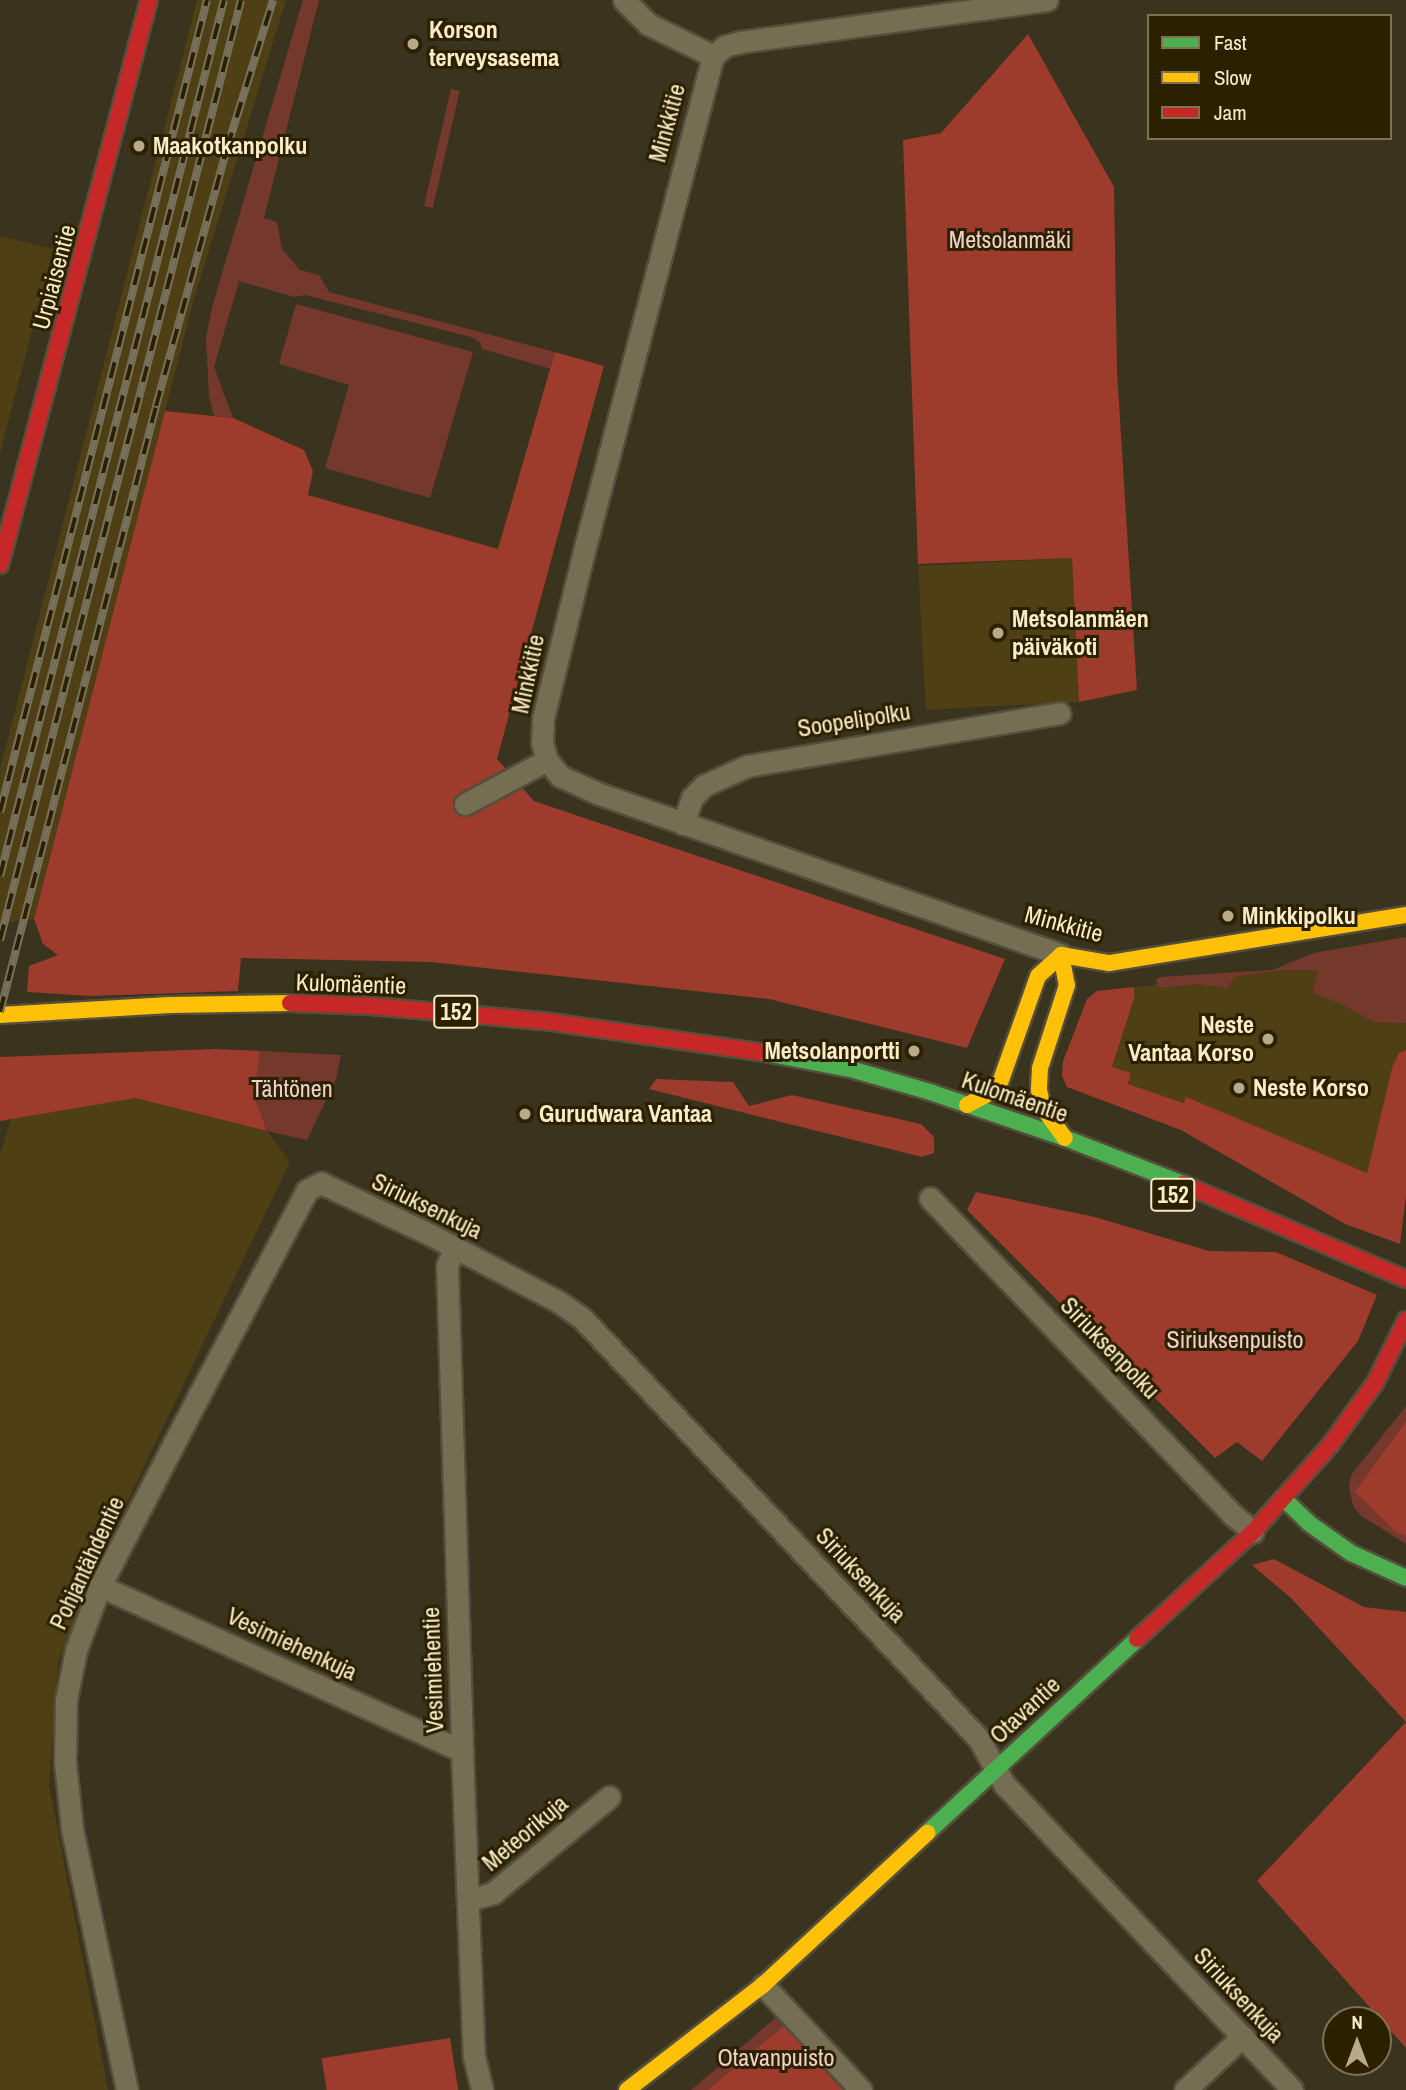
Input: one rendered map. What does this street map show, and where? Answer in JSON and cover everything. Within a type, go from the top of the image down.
[{"type":"main road","name":"Urpiaisentie","points":[[0,565],[149,0]]},
{"type":"main road","name":"Minkkitie","points":[[1061,955],[1082,961],[1109,963],[1406,915]]},
{"type":"main road","points":[[967,1105],[986,1095],[1001,1080],[1038,976],[1061,955]]},
{"type":"main road","points":[[1061,955],[1067,985],[1041,1068],[1039,1090],[1043,1108],[1065,1138]]},
{"type":"main road","name":"Kulomäentie","points":[[0,1015],[170,1005],[290,1003],[371,1006],[544,1021],[780,1055],[854,1070],[1065,1138],[1242,1207],[1265,1221],[1406,1279]]},
{"type":"main road","name":"Kulomäentie","points":[[739,1050],[845,1086]]},
{"type":"main road","name":"Kulomäentie","points":[[1108,1173],[1239,1216],[1265,1221]]},
{"type":"main road","name":"Otavantie","points":[[627,2090],[763,1985],[1253,1532],[1331,1444],[1368,1393],[1406,1321]]},
{"type":"main road","points":[[1283,1498],[1310,1524],[1352,1553],[1406,1578]]},
{"type":"street","points":[[624,0],[648,24],[713,56],[725,46],[741,42],[1047,0]]},
{"type":"street","name":"Minkkitie","points":[[713,56],[652,283],[543,718],[542,743],[547,760],[561,776],[575,784],[1061,955]]},
{"type":"street","name":"Soopelipolku","points":[[683,824],[692,799],[703,786],[747,766],[1060,713]]},
{"type":"street","points":[[465,804],[547,760]]},
{"type":"street","name":"Siriuksenkuja","points":[[321,1183],[559,1302],[582,1318],[979,1739],[1004,1784],[1292,2090]]},
{"type":"street","name":"Pohjantähdentie","points":[[127,2090],[72,1828],[65,1762],[66,1700],[76,1650],[100,1586],[307,1190],[321,1183]]},
{"type":"street","name":"Siriuksenpolku","points":[[930,1198],[1233,1515],[1253,1532]]},
{"type":"street","name":"Vesimiehentie","points":[[454,1248],[447,1266],[462,1751],[474,2057],[482,2090]]},
{"type":"street","name":"Vesimiehenkuja","points":[[100,1586],[462,1751]]},
{"type":"street","name":"Meteorikuja","points":[[469,1899],[493,1893],[609,1797]]},
{"type":"street","points":[[763,1985],[861,2090]]},
{"type":"street","points":[[1185,2090],[1243,2036]]},
{"type":"shaded area","points":[[197,0],[286,0],[194,299],[34,919],[0,923],[0,769]]},
{"type":"shaded area","points":[[0,236],[53,249],[0,454]]},
{"type":"shaded area","name":"Metsolanmäen päiväkoti","points":[[1072,558],[1080,702],[926,710],[918,566]]},
{"type":"shaded area","points":[[1406,937],[1406,1050],[1392,1068],[1367,1174],[1187,1098],[1185,1103],[1127,1084],[1112,1067],[1134,1000],[1134,987],[1156,985],[1160,977],[1272,970],[1314,953]]},
{"type":"shaded area","points":[[135,1098],[267,1131],[290,1162],[94,1571],[58,1663],[49,1785],[108,2090],[0,2090],[0,1155],[11,1118]]},
{"type":"green space","points":[[303,0],[319,0],[264,218],[277,222],[282,249],[300,270],[319,275],[329,292],[555,352],[551,369],[482,349],[480,342],[471,337],[305,295],[294,297],[239,281],[214,367],[233,418],[214,416],[209,396],[206,337],[213,304]]},
{"type":"green space","name":"Metsolanmäki","points":[[1028,34],[1114,187],[1117,371],[1137,690],[1079,702],[1072,558],[918,564],[903,140],[941,133]]},
{"type":"green space","points":[[451,89],[460,91],[433,208],[424,206]]},
{"type":"green space","points":[[296,304],[473,352],[430,498],[325,468],[349,385],[279,364]]},
{"type":"green space","points":[[555,352],[604,366],[497,759],[534,801],[1005,959],[967,1048],[769,999],[431,962],[241,958],[238,991],[91,996],[27,992],[29,966],[58,955],[43,944],[34,919],[165,411],[233,418],[304,450],[313,471],[308,495],[498,549]]},
{"type":"green space","points":[[1406,937],[1406,1023],[1374,1022],[1340,1003],[1313,993],[1318,970],[1280,970],[1234,977],[1228,988],[1198,984],[1162,988],[1157,985],[1156,980],[1160,977],[1272,970],[1314,953]]},
{"type":"green space","points":[[1134,987],[1134,999],[1112,1067],[1131,1073],[1128,1084],[1184,1103],[1186,1097],[1367,1173],[1392,1068],[1399,1053],[1406,1050],[1406,1196],[1400,1244],[1345,1224],[1181,1130],[1067,1087],[1062,1076],[1063,1061],[1087,999],[1097,991]]},
{"type":"green space","points":[[215,1049],[260,1051],[255,1098],[267,1131],[135,1098],[0,1121],[0,1057]]},
{"type":"green space","name":"Tähtönen","points":[[260,1051],[341,1055],[336,1079],[307,1140],[267,1131],[255,1098]]},
{"type":"green space","points":[[656,1079],[733,1082],[749,1106],[792,1095],[921,1124],[934,1137],[934,1153],[922,1157],[649,1089]]},
{"type":"green space","name":"Siriuksenpuisto","points":[[976,1192],[1095,1217],[1209,1251],[1276,1252],[1377,1295],[1358,1341],[1262,1461],[1237,1442],[1215,1458],[967,1210]]},
{"type":"green space","points":[[1406,1406],[1406,1544],[1360,1515],[1353,1506],[1349,1487],[1351,1475]]},
{"type":"green space","points":[[1406,1421],[1406,1536],[1397,1533],[1355,1492]]},
{"type":"green space","points":[[1274,1559],[1364,1607],[1406,1612],[1406,1722],[1291,1598],[1252,1565]]},
{"type":"green space","points":[[1406,1722],[1406,2048],[1392,2032],[1392,2006],[1369,2006],[1257,1881]]},
{"type":"green space","name":"Otavanpuisto","points":[[780,2014],[848,2090],[691,2090]]},
{"type":"green space","name":"Otavanpuisto","points":[[786,2024],[848,2090],[708,2090]]},
{"type":"green space","points":[[450,2038],[458,2090],[327,2090],[322,2058]]},
{"type":"railway","points":[[0,812],[207,0]]},
{"type":"railway","points":[[0,876],[224,0]]},
{"type":"railway","points":[[0,940],[241,0]]},
{"type":"railway","points":[[0,1012],[156,406],[227,148],[273,0]]},
{"type":"traffic: fast","points":[[760,1052],[854,1070],[930,1092],[1065,1138],[1183,1184]]},
{"type":"traffic: fast","points":[[1283,1498],[1310,1524],[1351,1553],[1406,1578]]},
{"type":"traffic: fast","points":[[927,1833],[1137,1639]]},
{"type":"traffic: slow","points":[[1061,955],[1109,963],[1406,915]]},
{"type":"traffic: slow","points":[[1061,955],[1067,985],[1040,1068],[1039,1090],[1043,1108],[1065,1138]]},
{"type":"traffic: slow","points":[[967,1105],[986,1095],[1001,1080],[1038,976],[1061,955]]},
{"type":"traffic: slow","points":[[0,1015],[170,1005],[290,1003]]},
{"type":"traffic: slow","points":[[627,2090],[763,1985],[927,1833]]},
{"type":"traffic: jam","points":[[0,565],[149,0]]},
{"type":"traffic: jam","points":[[290,1003],[371,1006],[544,1021],[760,1052]]},
{"type":"traffic: jam","points":[[1183,1184],[1406,1279]]},
{"type":"traffic: jam","points":[[1137,1639],[1253,1532],[1331,1444],[1375,1383],[1406,1320]]},
{"type":"place","name":"Korson terveysasema","points":[[413,44]]},
{"type":"place","name":"Maakotkanpolku","points":[[139,146]]},
{"type":"place","name":"Metsolanmäen päiväkoti","points":[[998,633]]},
{"type":"place","name":"Minkkipolku","points":[[1228,916]]},
{"type":"place","name":"Neste Vantaa Korso","points":[[1268,1039]]},
{"type":"place","name":"Metsolanportti","points":[[914,1051]]},
{"type":"place","name":"Neste Korso","points":[[1239,1088]]},
{"type":"place","name":"Gurudwara Vantaa","points":[[525,1114]]}]
